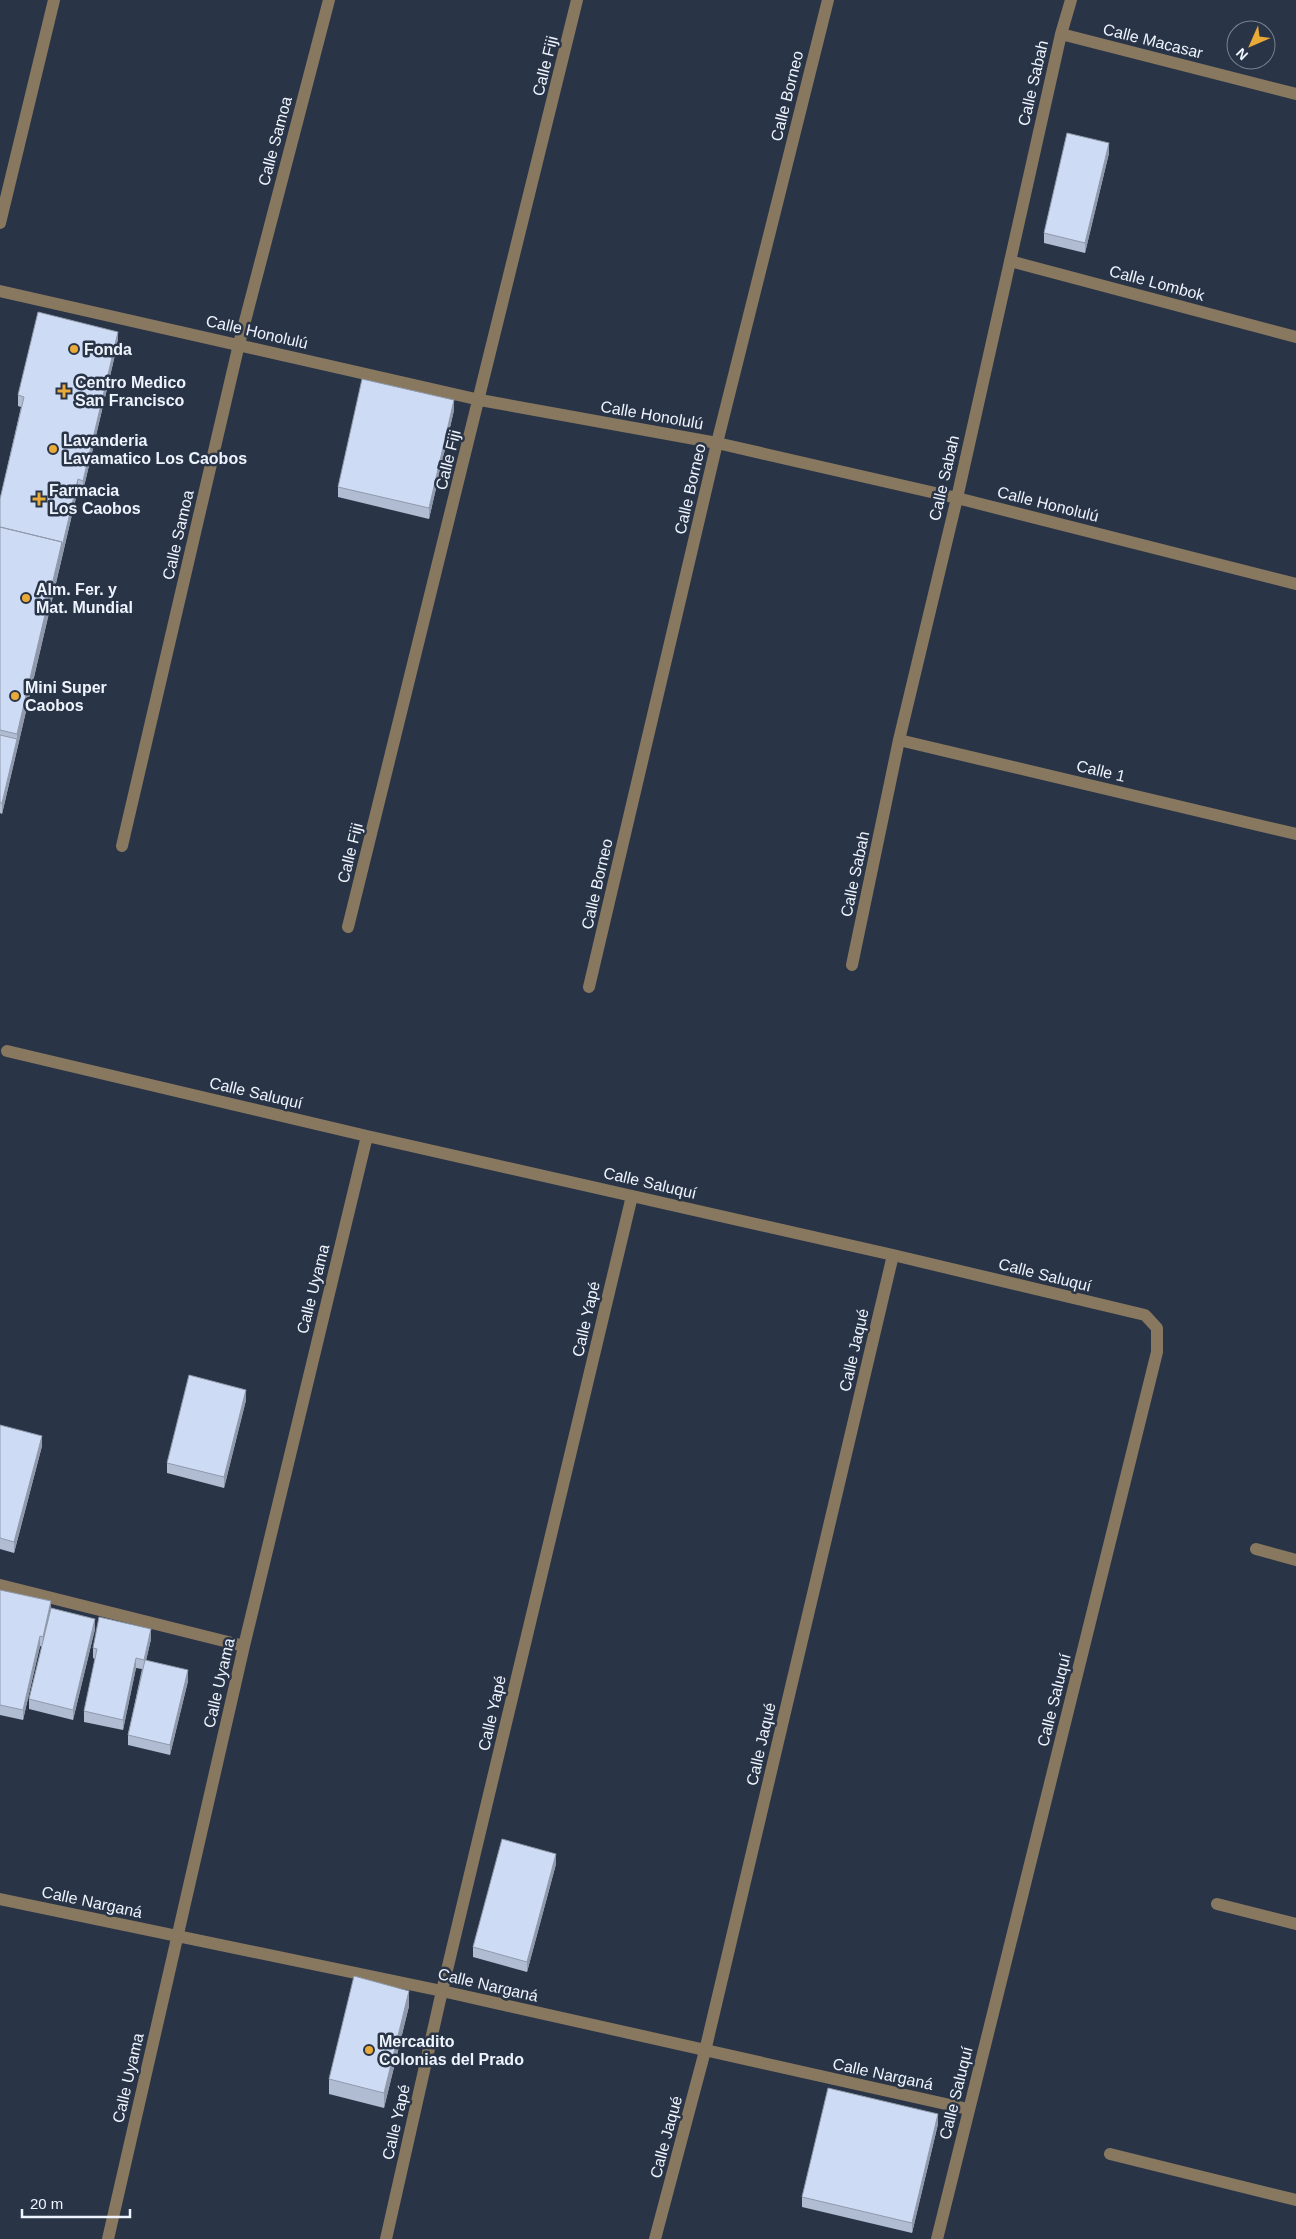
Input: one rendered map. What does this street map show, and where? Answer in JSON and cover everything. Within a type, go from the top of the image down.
[{"type":"street","points":[[0,223],[54,0]]},
{"type":"street","name":"Calle Samoa","points":[[122,846],[239,344],[329,0]]},
{"type":"street","name":"Calle Fiji","points":[[348,927],[578,0]]},
{"type":"street","name":"Calle Borneo","points":[[589,988],[717,444],[828,0]]},
{"type":"street","name":"Calle Sabah","points":[[852,965],[899,740],[957,498],[1061,34],[1071,0]]},
{"type":"street","name":"Calle Macasar","points":[[1061,34],[1296,94]]},
{"type":"street","name":"Calle Lombok","points":[[1010,261],[1296,337]]},
{"type":"street","name":"Calle Honolulú","points":[[0,291],[480,400],[717,444],[957,498],[1296,584]]},
{"type":"street","name":"Calle 1","points":[[899,740],[1296,834]]},
{"type":"street","name":"Calle Saluquí","points":[[7,1051],[1145,1315],[1157,1328],[1157,1352],[937,2239]]},
{"type":"street","name":"Calle Uyama","points":[[108,2239],[244,1646],[367,1136]]},
{"type":"street","name":"Calle Yapé","points":[[386,2239],[442,1991],[632,1196]]},
{"type":"street","name":"Calle Jaqué","points":[[655,2239],[705,2051],[893,1255]]},
{"type":"street","points":[[1256,1549],[1296,1560]]},
{"type":"street","points":[[0,1585],[244,1646]]},
{"type":"street","name":"Calle Narganá","points":[[0,1899],[442,1991],[968,2109]]},
{"type":"street","points":[[1217,1904],[1296,1924]]},
{"type":"street","points":[[1110,2154],[1296,2200]]},
{"type":"building","points":[[1067,133],[1109,143],[1085,243],[1044,233]]},
{"type":"building","points":[[38,312],[118,332],[83,481],[78,479],[62,547],[62,542],[0,527],[0,499],[24,397],[18,395]]},
{"type":"building","points":[[362,379],[454,400],[429,508],[338,487]]},
{"type":"building","points":[[0,527],[62,542],[17,734],[0,730]]},
{"type":"building","points":[[0,735],[17,739],[2,803],[0,803]]},
{"type":"building","points":[[189,1375],[246,1390],[224,1477],[167,1463]]},
{"type":"building","points":[[0,1425],[42,1436],[14,1542],[0,1538]]},
{"type":"building","points":[[0,1590],[51,1601],[43,1637],[40,1636],[23,1710],[0,1705]]},
{"type":"building","points":[[51,1608],[95,1619],[73,1710],[29,1699]]},
{"type":"building","points":[[99,1617],[151,1629],[144,1660],[136,1658],[123,1720],[84,1711],[97,1649],[93,1648]]},
{"type":"building","points":[[145,1660],[188,1670],[170,1745],[128,1735]]},
{"type":"building","points":[[502,1839],[556,1854],[527,1962],[473,1947]]},
{"type":"building","name":"Mercadito Colonias del Prado","points":[[354,1976],[409,1991],[384,2093],[329,2079]]},
{"type":"building","points":[[828,2088],[938,2114],[912,2223],[802,2197]]},
{"type":"place","name":"Fonda","points":[[74,349]]},
{"type":"place","name":"Centro Medico San Francisco","points":[[64,391]]},
{"type":"place","name":"Lavanderia Lavamatico Los Caobos","points":[[53,449]]},
{"type":"place","name":"Farmacia Los Caobos","points":[[39,499]]},
{"type":"place","name":"Alm. Fer. y Mat. Mundial","points":[[26,598]]},
{"type":"place","name":"Mini Super Caobos","points":[[15,696]]},
{"type":"place","name":"Mercadito Colonias del Prado","points":[[369,2050]]}]
